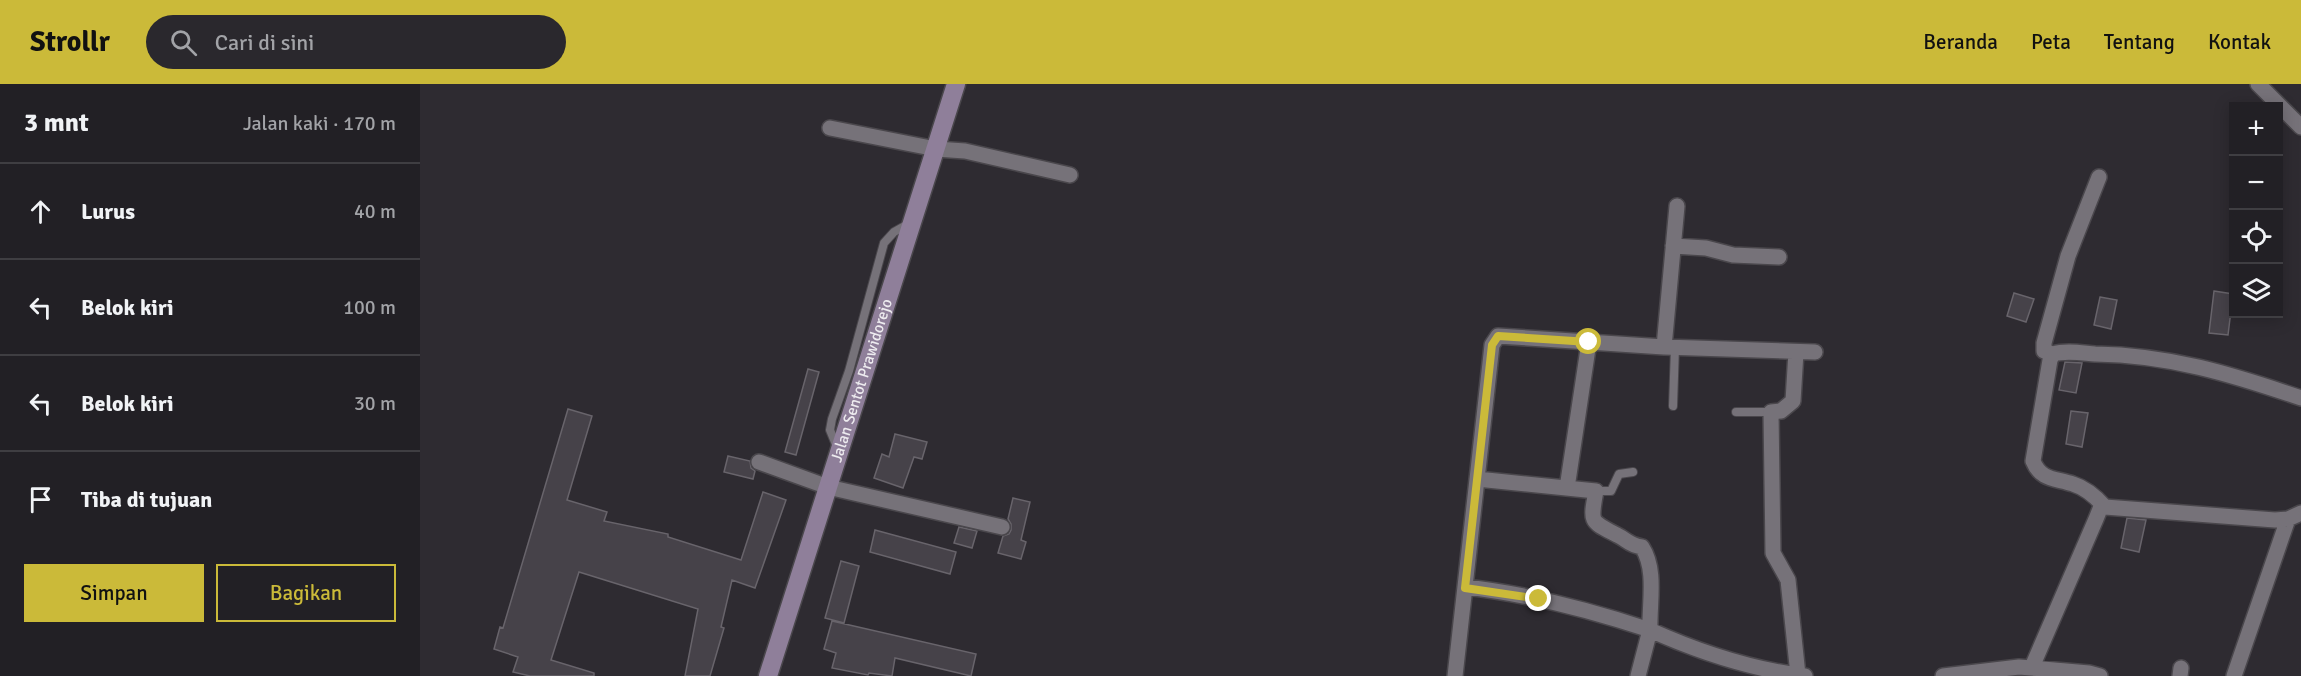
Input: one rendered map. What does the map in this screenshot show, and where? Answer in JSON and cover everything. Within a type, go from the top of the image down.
[{"type":"main road","name":"Jalan Sentot Prawidorejo","points":[[768,676],[956,84]]},
{"type":"street","points":[[2258,84],[2301,127]]},
{"type":"street","points":[[830,128],[936,149],[965,151],[1070,175]]},
{"type":"street","points":[[2099,177],[2068,256],[2044,343],[2044,351],[2054,354],[2109,354],[2169,359],[2234,375],[2301,398]]},
{"type":"street","points":[[1670,347],[1677,206]]},
{"type":"street","points":[[1674,246],[1706,248],[1733,255],[1779,257]]},
{"type":"street","points":[[1455,676],[1492,345],[1498,336],[1670,347],[1815,352]]},
{"type":"street","points":[[1567,488],[1589,342]]},
{"type":"street","points":[[1465,588],[1539,599],[1603,615],[1746,666],[1802,676],[1788,580],[1773,553],[1771,412],[1781,411],[1793,401],[1796,352]]},
{"type":"street","points":[[2054,354],[2050,360],[2033,461],[2041,474],[2052,480],[2073,484],[2087,491],[2105,507]]},
{"type":"street","points":[[759,462],[828,487],[1002,527]]},
{"type":"street","points":[[1477,479],[1596,491],[1592,511],[1598,526],[1621,536],[1630,545],[1642,547],[1647,554],[1650,569],[1650,630],[1638,676]]},
{"type":"street","points":[[2032,668],[2100,509],[2105,507],[2275,520],[2294,516]]},
{"type":"street","points":[[2234,676],[2294,516]]},
{"type":"street","points":[[1943,676],[2019,667],[2100,676]]},
{"type":"lane","points":[[1670,347],[1673,405]]},
{"type":"lane","points":[[1736,412],[1771,412]]},
{"type":"lane","points":[[1596,491],[1611,491],[1619,474],[1633,472]]},
{"type":"building","points":[[2214,291],[2229,293],[2228,335],[2209,333]]},
{"type":"building","points":[[2014,293],[2034,299],[2026,322],[2007,316]]},
{"type":"building","points":[[2100,297],[2117,300],[2111,329],[2094,325]]},
{"type":"building","points":[[2065,362],[2082,363],[2076,393],[2059,390]]},
{"type":"building","points":[[808,369],[819,372],[796,455],[785,452]]},
{"type":"building","points":[[568,409],[592,416],[567,500],[607,512],[604,521],[668,534],[668,537],[741,560],[763,492],[786,500],[755,588],[732,580],[721,627],[724,628],[710,676],[685,676],[698,609],[579,572],[551,660],[594,673],[594,676],[530,676],[513,672],[518,657],[494,649],[500,627],[503,628]]},
{"type":"building","points":[[2071,411],[2088,413],[2082,447],[2066,444]]},
{"type":"building","points":[[895,434],[927,442],[922,459],[914,457],[903,488],[874,478],[882,454],[889,457]]},
{"type":"building","points":[[728,456],[750,461],[751,468],[755,471],[753,479],[724,472]]},
{"type":"building","points":[[1013,498],[1030,502],[1021,540],[1026,542],[1021,559],[998,553],[1003,536],[1009,534],[1011,530],[1008,519]]},
{"type":"building","points":[[2127,518],[2146,520],[2139,552],[2121,548]]},
{"type":"building","points":[[959,527],[977,531],[972,548],[954,543]]},
{"type":"building","points":[[875,530],[956,552],[950,574],[870,552]]},
{"type":"building","points":[[841,561],[859,566],[844,623],[825,618]]},
{"type":"building","points":[[832,621],[976,654],[971,676],[895,658],[892,676],[869,673],[868,675],[832,668],[836,653],[824,649]]},
{"type":"route","points":[[1539,599],[1491,590],[1465,588],[1492,345],[1498,336],[1589,342]]}]
